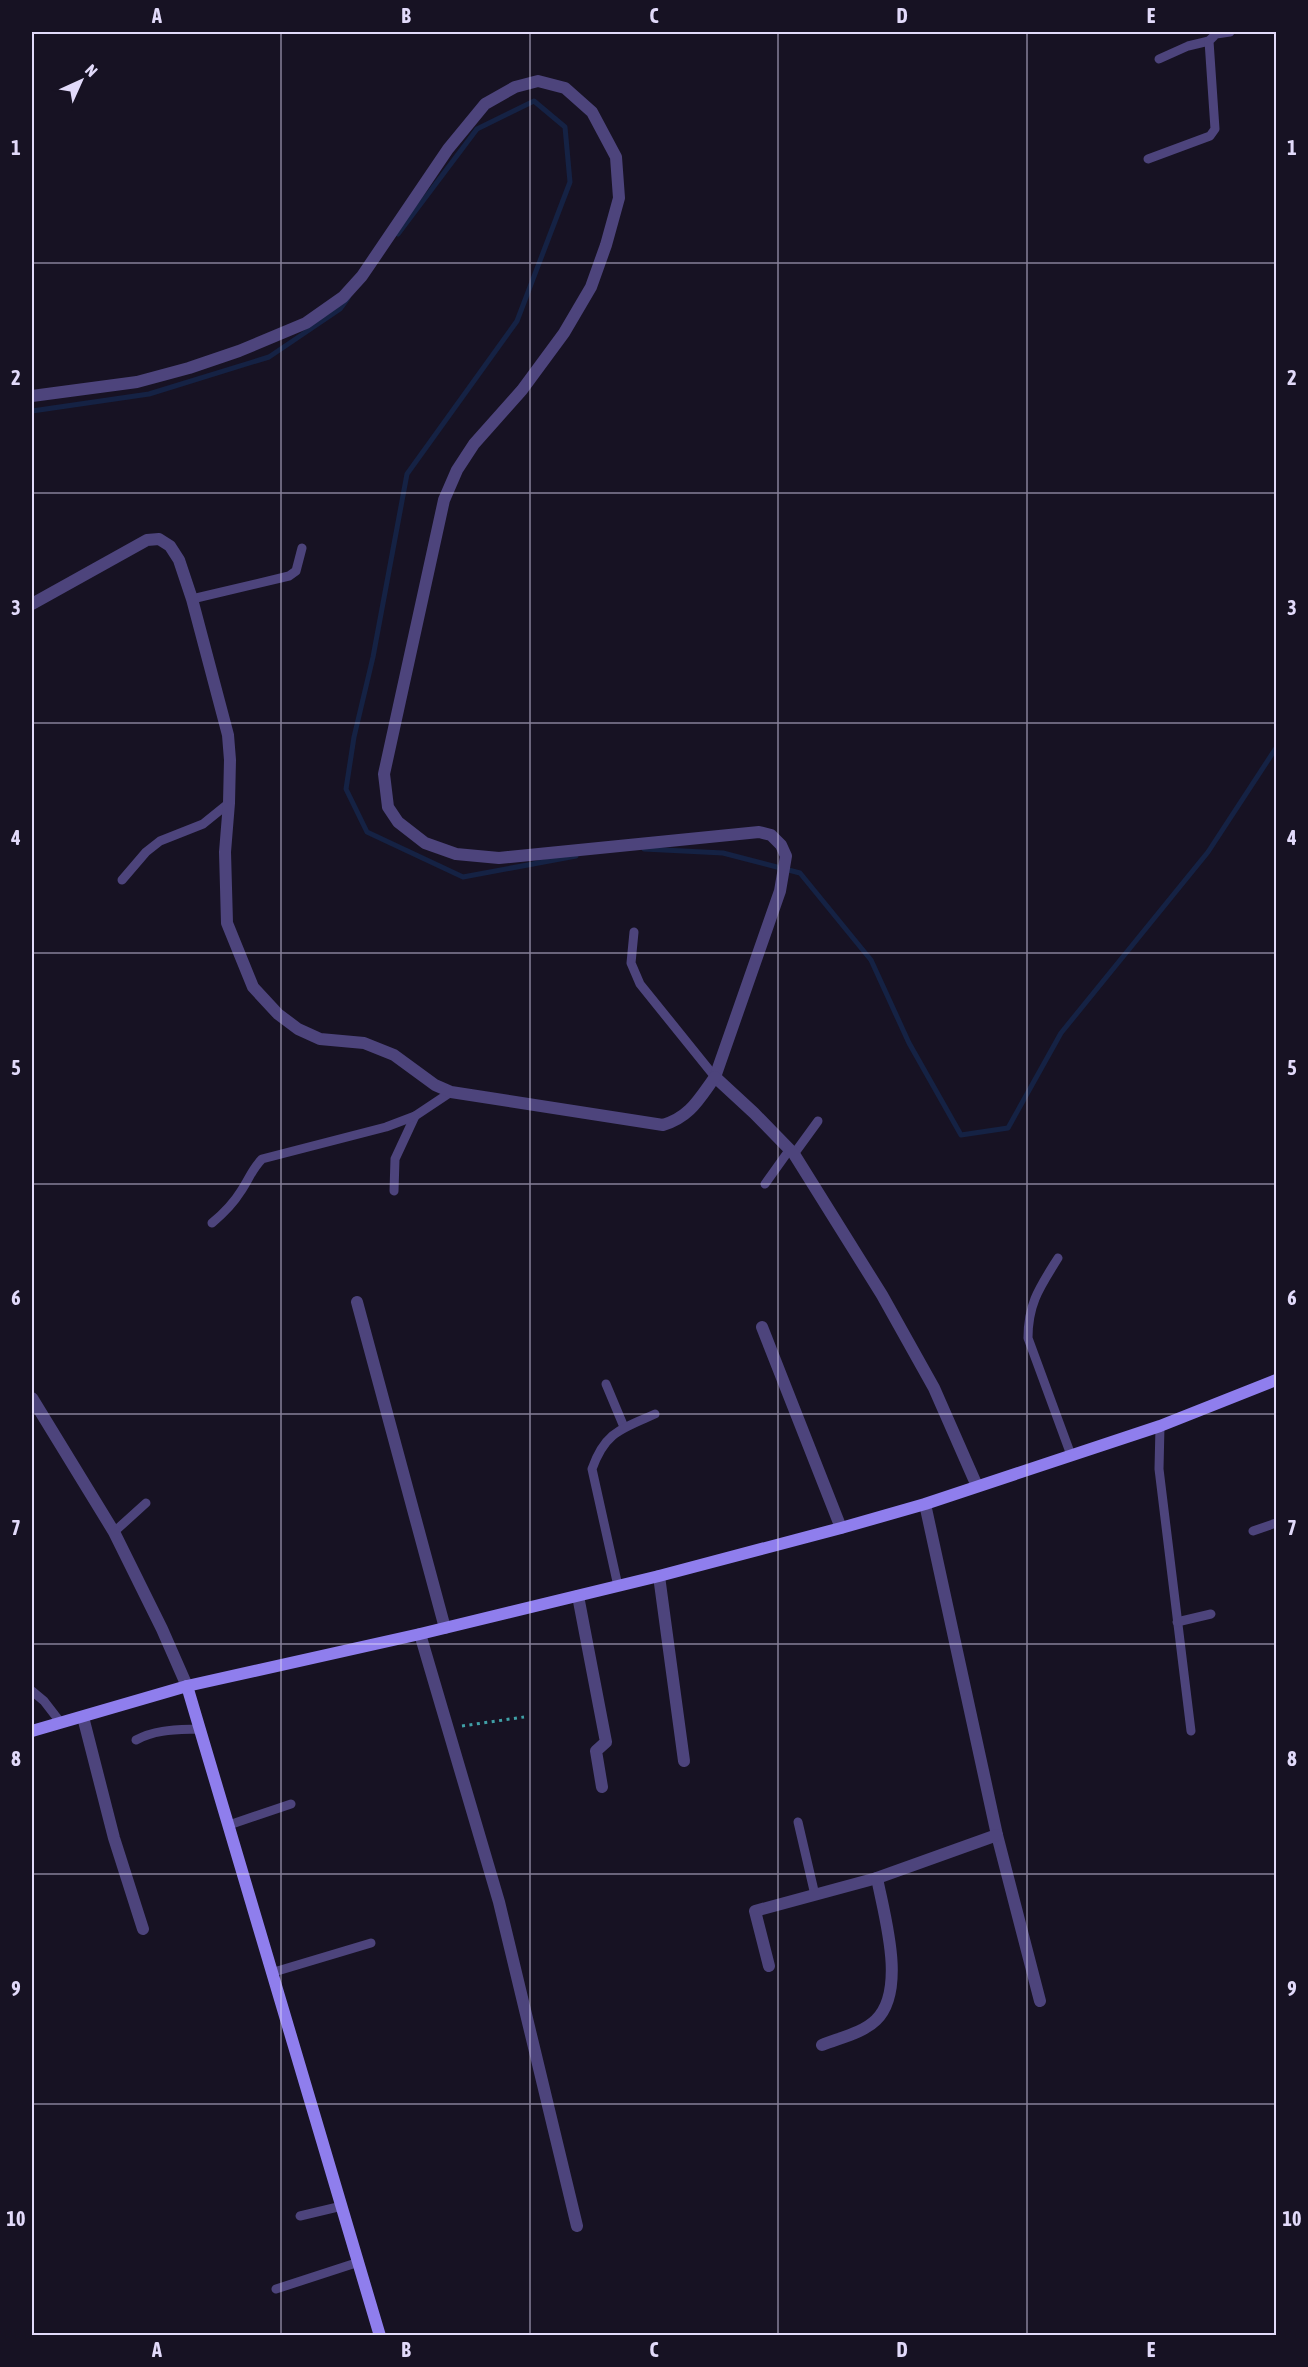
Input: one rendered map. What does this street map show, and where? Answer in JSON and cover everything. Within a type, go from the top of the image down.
[{"type":"street","points":[[32,396],[137,382],[229,354],[306,323],[343,297],[362,276],[448,149],[485,104],[515,87],[538,81],[565,88],[592,112],[616,157],[619,198],[606,244],[591,287],[569,324],[522,390],[474,444],[457,470],[444,500],[384,774],[388,807],[398,822],[425,843],[456,854],[499,858],[759,832],[771,835],[781,844],[786,856],[780,891],[715,1077],[692,1109],[678,1120],[663,1125],[452,1092],[435,1085],[394,1055],[364,1043],[320,1039],[297,1029],[278,1014],[253,987],[227,923],[225,852],[229,803],[228,735],[192,599],[179,560],[170,546],[159,539],[147,540],[32,604]]},
{"type":"street","points":[[715,1077],[792,1152],[882,1294],[934,1388],[977,1486]]},
{"type":"street","points":[[357,1302],[445,1628]]},
{"type":"street","points":[[762,1327],[841,1528]]},
{"type":"street","points":[[32,1731],[187,1686],[578,1596],[841,1528],[925,1504],[1161,1426],[1276,1380]]},
{"type":"street","points":[[32,1398],[114,1532],[162,1629],[187,1686],[274,1972],[380,2336]]},
{"type":"street","points":[[925,1504],[997,1835],[1040,2001]]},
{"type":"street","points":[[659,1576],[684,1761]]},
{"type":"street","points":[[578,1596],[606,1742],[596,1751],[602,1786]]},
{"type":"street","points":[[420,1634],[499,1902],[577,2226]]},
{"type":"street","points":[[83,1717],[114,1838],[143,1929]]},
{"type":"street","points":[[769,1966],[755,1911],[877,1878],[997,1835]]},
{"type":"street","points":[[822,2044],[866,2027],[877,2019],[885,2004],[893,1979],[892,1957],[877,1878]]},
{"type":"lane","points":[[1159,59],[1212,35],[1230,32]]},
{"type":"lane","points":[[1148,159],[1210,136],[1215,129],[1212,35]]},
{"type":"lane","points":[[192,599],[289,576],[296,571],[302,548]]},
{"type":"lane","points":[[122,880],[146,852],[160,840],[203,824],[229,803]]},
{"type":"lane","points":[[634,932],[631,963],[640,984],[715,1077]]},
{"type":"lane","points":[[212,1223],[228,1210],[242,1190],[252,1169],[262,1159],[386,1127],[415,1116],[452,1092]]},
{"type":"lane","points":[[394,1191],[395,1159],[415,1116]]},
{"type":"lane","points":[[765,1184],[818,1121]]},
{"type":"lane","points":[[1058,1258],[1034,1296],[1028,1318],[1028,1338],[1071,1455]]},
{"type":"lane","points":[[606,1384],[624,1427]]},
{"type":"lane","points":[[618,1586],[591,1469],[598,1451],[608,1439],[624,1427],[655,1414]]},
{"type":"lane","points":[[1161,1426],[1159,1468],[1191,1731]]},
{"type":"lane","points":[[114,1532],[147,1503]]},
{"type":"lane","points":[[1253,1531],[1276,1523]]},
{"type":"lane","points":[[1176,1622],[1211,1614]]},
{"type":"lane","points":[[32,1691],[44,1701],[61,1723]]},
{"type":"lane","points":[[136,1740],[146,1734],[159,1731],[200,1728]]},
{"type":"lane","points":[[229,1825],[291,1804]]},
{"type":"lane","points":[[798,1822],[815,1895]]},
{"type":"lane","points":[[274,1972],[371,1943]]},
{"type":"lane","points":[[300,2216],[342,2206]]},
{"type":"lane","points":[[276,2289],[359,2262]]},
{"type":"path","points":[[448,1728],[524,1717]]},
{"type":"waterway","points":[[398,234],[477,129],[534,101],[565,127],[570,182],[517,321],[407,474],[373,657],[354,737],[346,789],[367,832],[463,877],[576,856]]},
{"type":"waterway","points":[[32,411],[149,394],[269,357],[340,309],[348,298]]},
{"type":"waterway","points":[[644,849],[723,853],[800,873],[871,960],[909,1043],[961,1135],[1008,1128],[1061,1033],[1208,852],[1276,748]]}]
